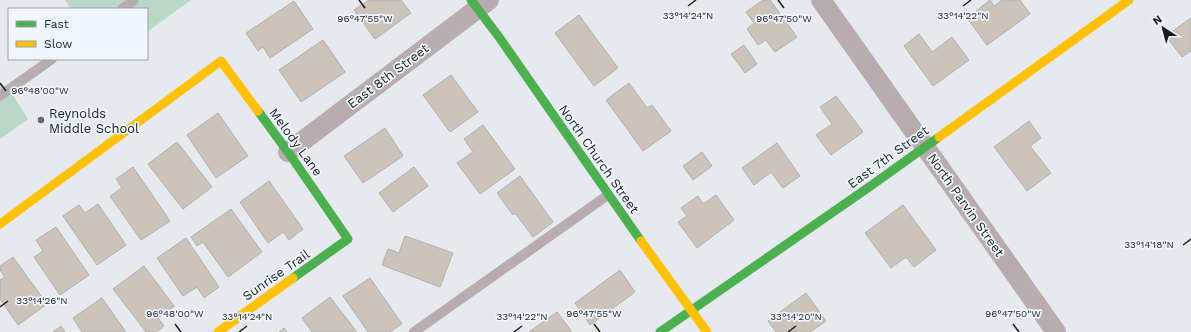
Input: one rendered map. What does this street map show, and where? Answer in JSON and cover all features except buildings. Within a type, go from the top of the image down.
[{"type":"street","name":"North Parvin Street","points":[[821,0],[1056,332]]},
{"type":"street","name":"East 7th Street","points":[[660,332],[872,185],[1129,0]]},
{"type":"street","name":"East 8th Street","points":[[288,152],[479,3]]},
{"type":"street","name":"North Church Street","points":[[479,3],[499,37],[608,195],[707,332]]},
{"type":"street","name":"Melody Lane","points":[[0,224],[221,61],[288,152],[348,239]]},
{"type":"street","name":"Sunrise Trail","points":[[218,332],[348,239]]},
{"type":"lane","points":[[123,8],[134,0]]},
{"type":"lane","points":[[0,96],[51,60]]},
{"type":"lane","points":[[414,332],[608,195]]},
{"type":"green space","points":[[65,0],[191,0],[148,31],[148,8],[70,8]]},
{"type":"green space","points":[[0,83],[12,94],[28,119],[0,139]]},
{"type":"traffic: fast","points":[[471,0],[499,37],[641,241]]},
{"type":"traffic: fast","points":[[258,111],[348,239],[293,278]]},
{"type":"traffic: fast","points":[[660,332],[939,137]]},
{"type":"traffic: slow","points":[[939,137],[1129,0]]},
{"type":"traffic: slow","points":[[0,224],[221,61],[258,111]]},
{"type":"traffic: slow","points":[[641,241],[707,332]]},
{"type":"traffic: slow","points":[[218,332],[293,278]]},
{"type":"place","name":"Reynolds Middle School","points":[[41,120]]}]
